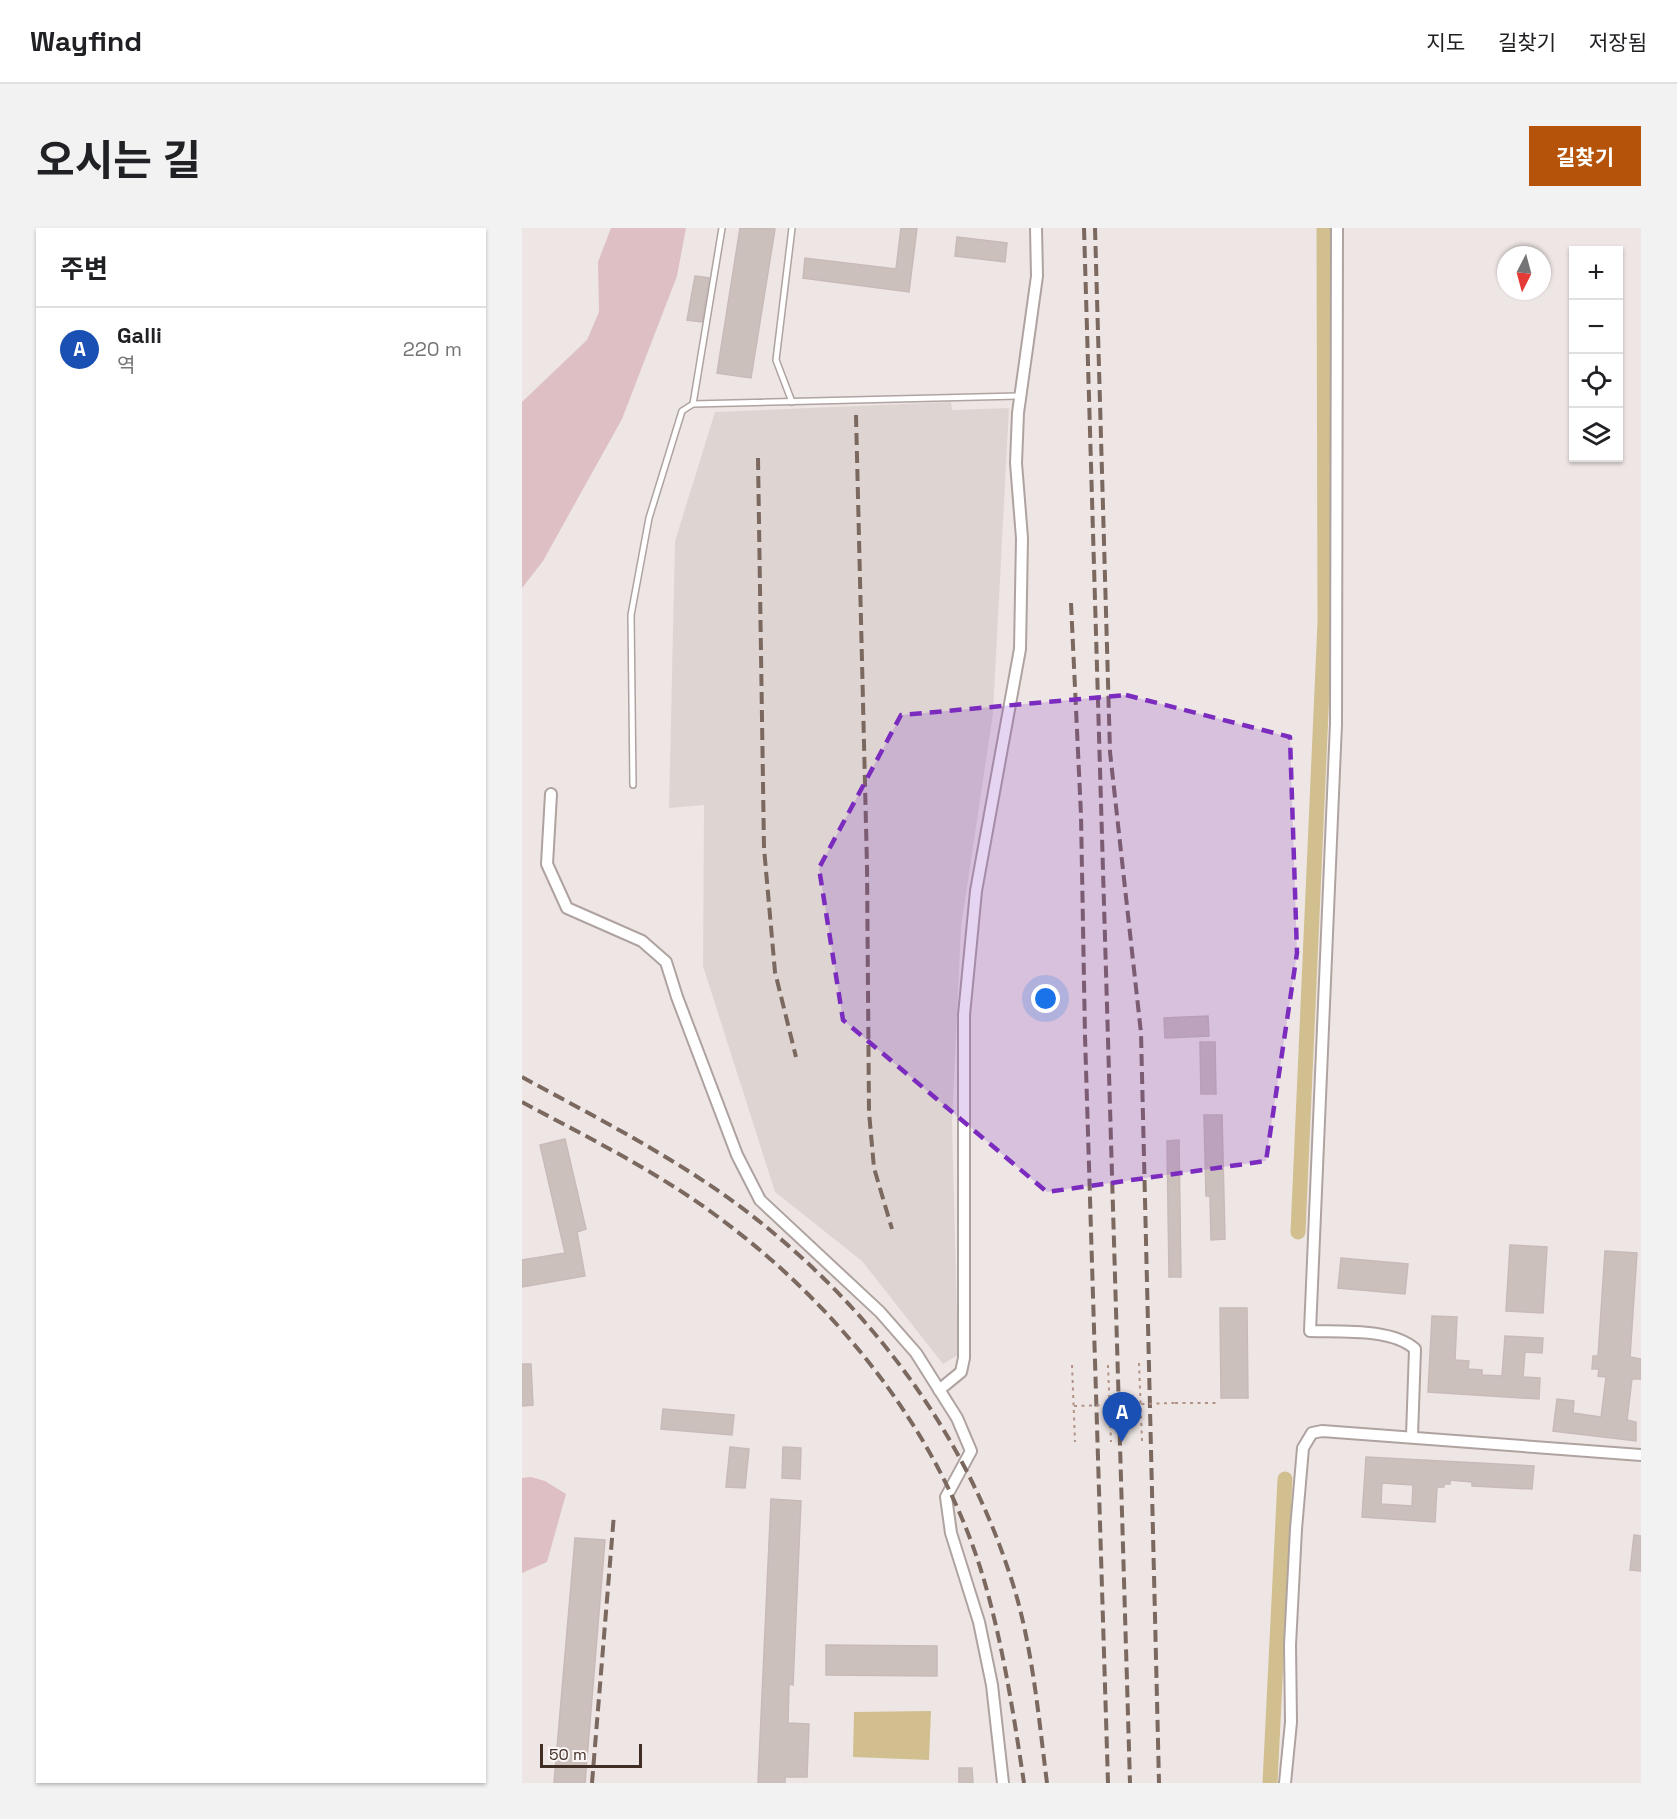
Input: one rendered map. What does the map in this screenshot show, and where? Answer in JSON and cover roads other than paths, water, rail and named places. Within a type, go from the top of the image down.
[{"type":"street","points":[[939,1390],[961,1372],[964,1358],[964,1015],[976,891],[1020,649],[1022,537],[1016,463],[1021,396],[1037,276],[1036,228]]},
{"type":"street","points":[[1337,228],[1336,724],[1310,1331],[1392,1336],[1406,1341],[1415,1349],[1412,1436]]},
{"type":"street","points":[[551,794],[547,864],[567,908],[642,941],[666,962],[737,1155],[760,1200],[880,1312],[916,1353],[957,1418],[971,1450],[946,1497],[951,1533],[980,1622],[992,1685],[1003,1783]]},
{"type":"street","points":[[1285,1783],[1291,1722],[1292,1599],[1303,1448],[1312,1433],[1322,1431],[1412,1436],[1641,1456]]},
{"type":"lane","points":[[693,404],[722,228]]},
{"type":"lane","points":[[792,228],[776,360],[792,402]]},
{"type":"lane","points":[[633,785],[631,615],[649,518],[682,411],[693,404],[1021,396]]},
{"type":"waterway","points":[[1298,1232],[1325,622],[1324,228]]},
{"type":"waterway","points":[[1270,1783],[1285,1479]]},
{"type":"railway","points":[[1084,228],[1130,1783]]},
{"type":"railway","points":[[1095,228],[1110,752],[1141,1033],[1159,1783]]},
{"type":"railway","points":[[856,415],[867,866],[869,1112],[874,1168],[892,1229]]},
{"type":"railway","points":[[758,458],[764,848],[775,972],[796,1057]]},
{"type":"railway","points":[[1071,603],[1081,815],[1085,1036],[1108,1783]]},
{"type":"railway","points":[[522,1077],[678,1164],[737,1204],[806,1261],[844,1299],[912,1381],[968,1473],[990,1521],[1009,1572],[1029,1650],[1047,1783]]},
{"type":"railway","points":[[522,1102],[644,1168],[714,1214],[760,1250],[803,1290],[844,1332],[881,1378],[914,1427],[943,1478],[967,1532],[986,1587],[998,1635],[1024,1783]]},
{"type":"railway","points":[[592,1783],[614,1514]]},
{"type":"place","name":"Galli","points":[[1122,1442]]}]
